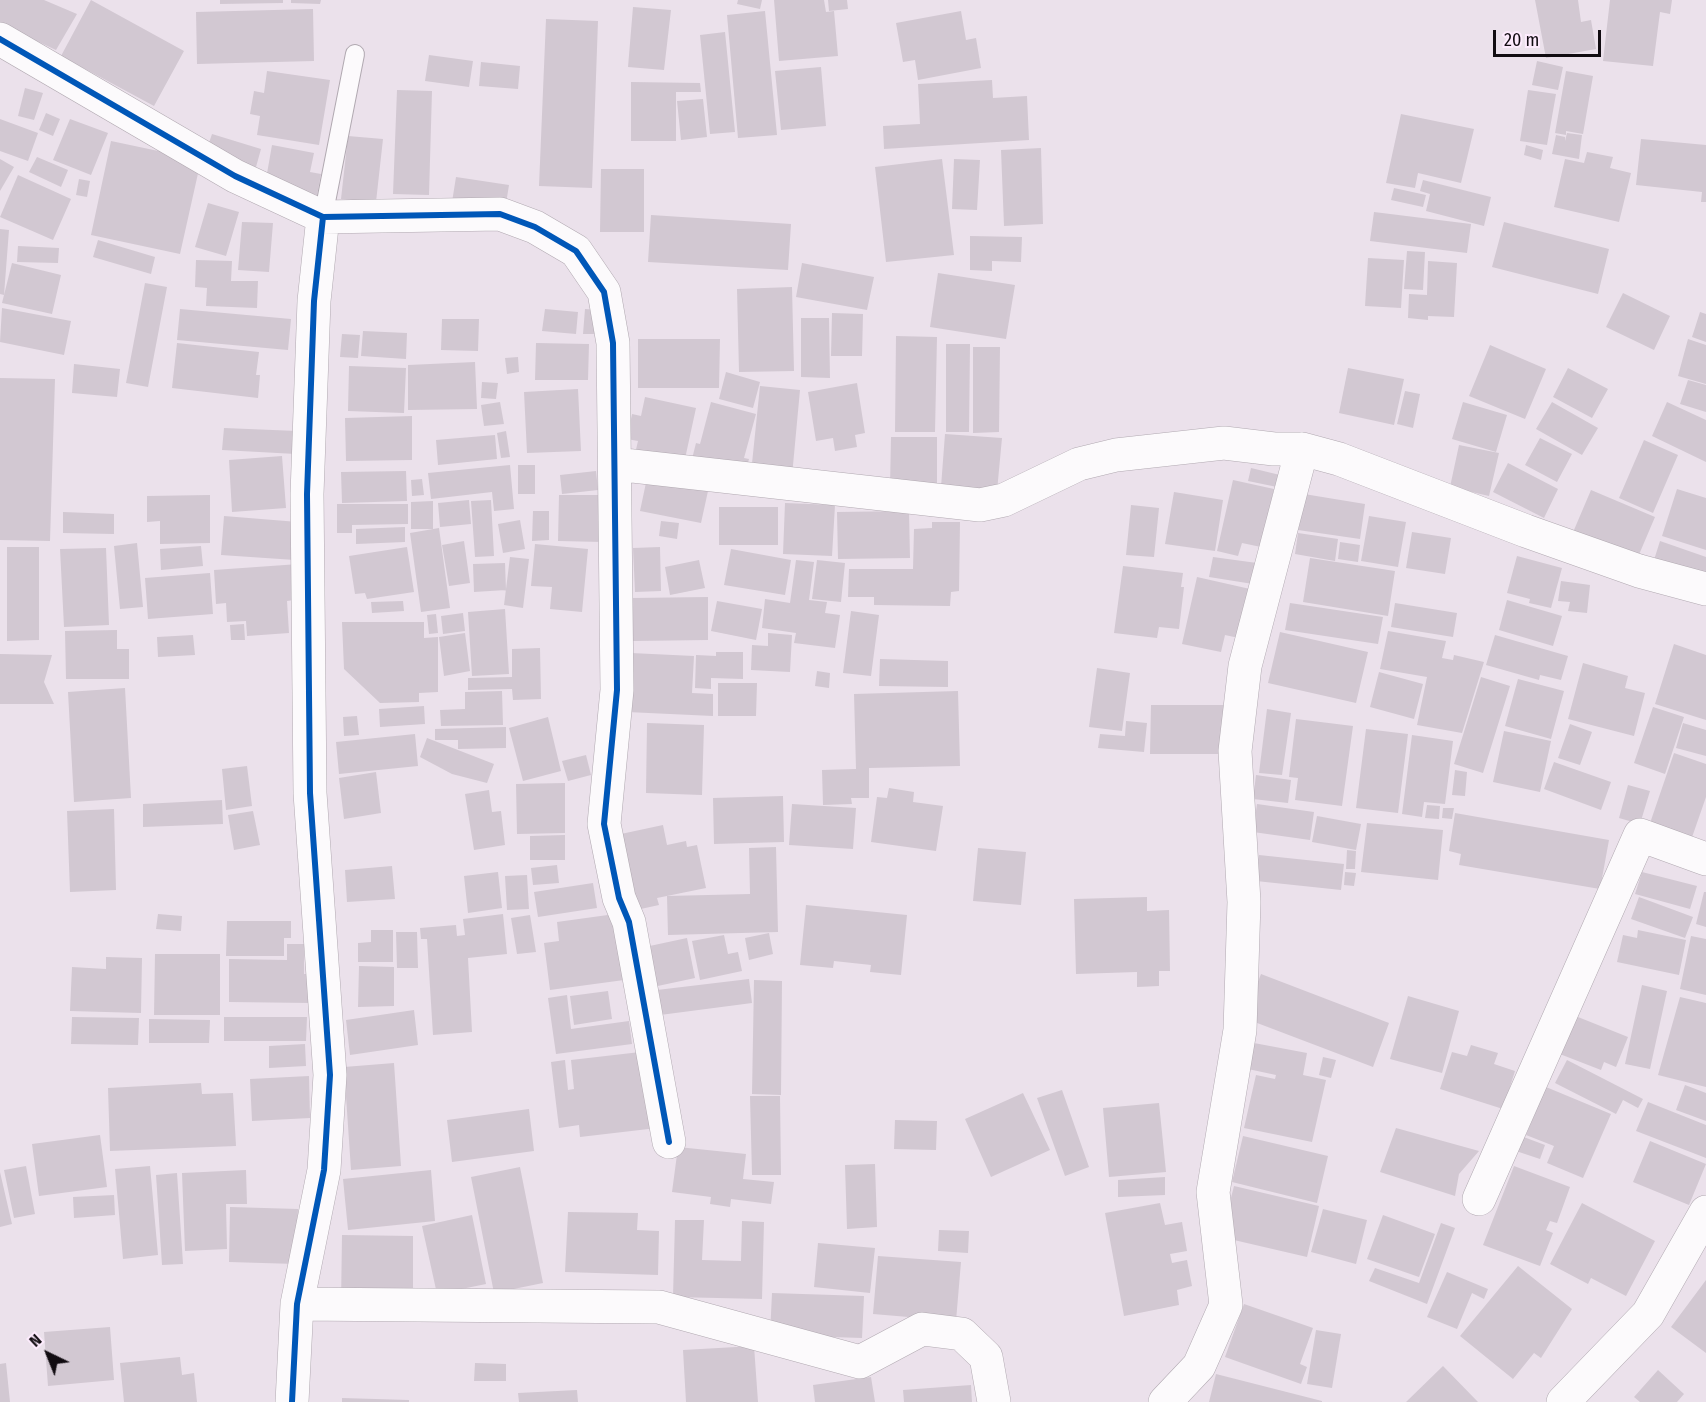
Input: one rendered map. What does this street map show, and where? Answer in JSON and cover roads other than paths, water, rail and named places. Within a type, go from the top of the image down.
[{"type":"street","points":[[0,39],[235,176],[323,217],[500,214],[535,227],[576,251],[604,292],[613,343],[617,690],[604,824],[619,898],[629,922],[669,1142]]},
{"type":"street","points":[[292,1402],[297,1304],[324,1170],[330,1075],[310,794],[307,494],[314,301],[323,217]]},
{"type":"street","points":[[615,464],[980,505],[1004,500],[1079,464],[1116,455],[1224,443],[1274,449],[1302,449],[1339,459],[1526,531],[1639,571],[1706,589]]},
{"type":"street","points":[[1165,1402],[1199,1366],[1226,1305],[1212,1192],[1240,1030],[1244,902],[1235,751],[1245,666],[1302,449]]},
{"type":"street","points":[[1479,1199],[1640,835],[1706,859]]},
{"type":"street","points":[[1563,1402],[1648,1314],[1706,1212]]},
{"type":"street","points":[[297,1304],[659,1307],[860,1362],[922,1329],[962,1334],[986,1357],[994,1402]]},
{"type":"lane","points":[[323,217],[355,54]]}]
